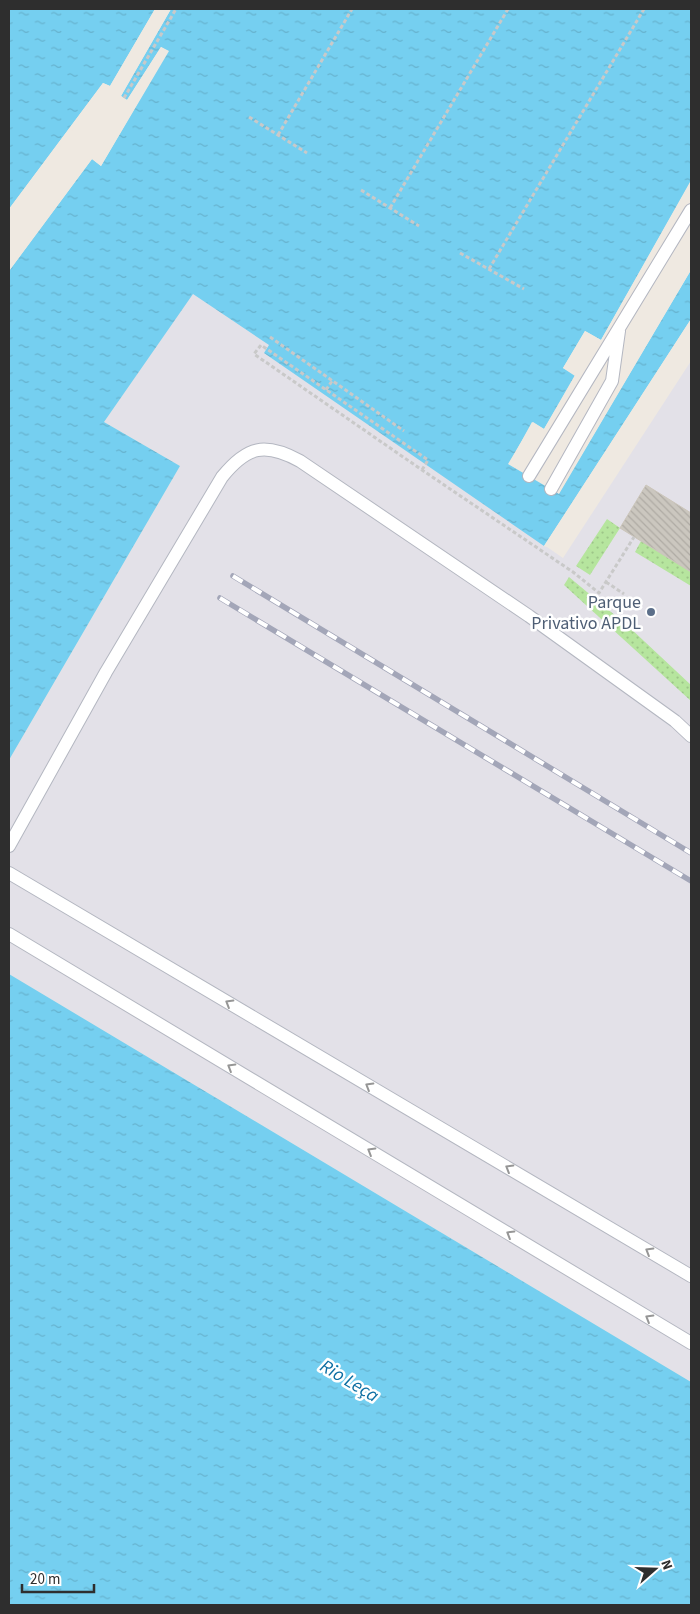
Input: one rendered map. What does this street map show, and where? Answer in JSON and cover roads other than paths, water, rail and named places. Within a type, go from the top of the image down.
[{"type":"lane","points":[[530,476],[691,210]]},
{"type":"lane","points":[[551,489],[612,381],[620,326]]},
{"type":"lane","points":[[9,846],[106,672],[222,477],[232,464],[248,452],[267,448],[283,452],[300,461],[529,616],[674,721],[691,736]]},
{"type":"lane","points":[[9,873],[691,1276]]},
{"type":"lane","points":[[9,934],[691,1343]]},
{"type":"water","points":[[9,9],[155,9],[110,86],[103,83],[9,209]]},
{"type":"water","points":[[171,9],[691,9],[691,183],[601,340],[585,331],[563,368],[575,375],[544,429],[532,422],[509,464],[559,493],[691,270],[691,319],[544,546],[264,353],[269,345],[193,294],[104,422],[180,466],[9,760],[9,271],[92,159],[101,166],[168,51],[161,47],[127,100],[121,96]]},
{"type":"water","name":"Rio Leça","points":[[9,974],[691,1382],[691,1605],[9,1605]]},
{"type":"railway","points":[[233,576],[691,853]]},
{"type":"railway","points":[[220,598],[691,881]]},
{"type":"place","name":"Parque Privativo APDL","points":[[651,612]]}]
